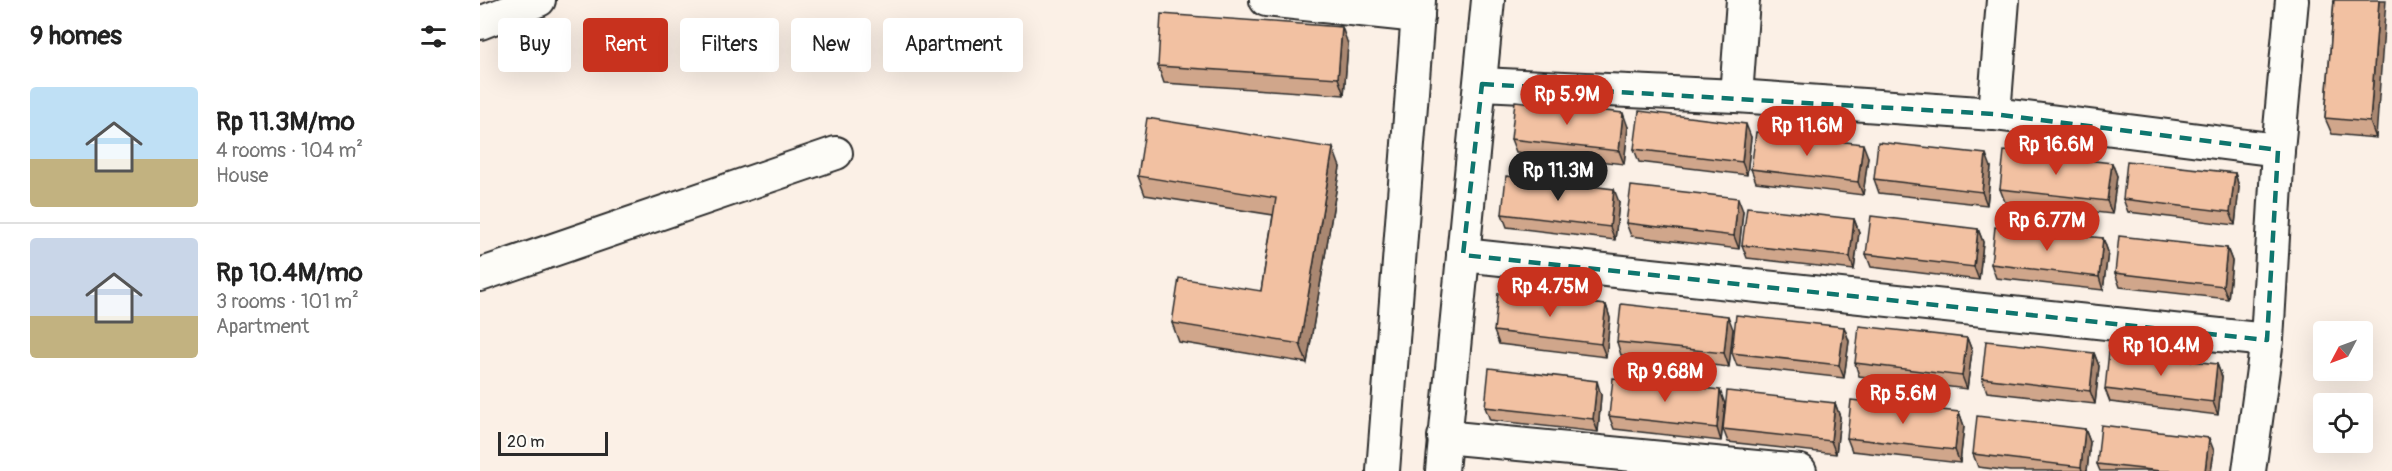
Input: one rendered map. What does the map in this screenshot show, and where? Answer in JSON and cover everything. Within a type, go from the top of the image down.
[{"type":"street","points":[[480,23],[539,0]]},
{"type":"street","points":[[1266,0],[1419,8],[1383,471]]},
{"type":"street","points":[[1442,471],[1482,84],[1488,0]]},
{"type":"street","points":[[1736,96],[1743,0]]},
{"type":"street","points":[[1994,114],[2003,0]]},
{"type":"street","points":[[2248,471],[2266,340],[2278,150],[2292,0]]},
{"type":"street","points":[[1482,84],[1736,96],[1994,114],[2278,150]]},
{"type":"street","points":[[480,276],[836,153]]},
{"type":"street","points":[[1463,255],[2266,340]]},
{"type":"street","points":[[1444,437],[1800,471]]},
{"type":"highlighted area","points":[[1482,84],[1994,114],[2278,150],[2267,340],[1463,255]]},
{"type":"building","points":[[2334,0],[2379,0],[2370,122],[2325,118]]},
{"type":"building","points":[[1161,14],[1342,27],[1338,78],[1158,66]]},
{"type":"building","points":[[1515,101],[1623,113],[1619,151],[1511,139]]},
{"type":"building","points":[[1639,111],[1746,124],[1742,162],[1634,149]]},
{"type":"building","points":[[1147,118],[1333,148],[1300,344],[1172,323],[1179,278],[1261,291],[1276,198],[1138,176]]},
{"type":"building","points":[[1756,132],[1863,144],[1858,182],[1751,169]]},
{"type":"building","points":[[1878,142],[1986,154],[1982,192],[1874,179]]},
{"type":"building","points":[[2004,151],[2112,163],[2107,201],[2000,189]]},
{"type":"building","points":[[2127,161],[2235,173],[2230,212],[2123,199]]},
{"type":"building","points":[[1506,176],[1614,189],[1610,227],[1502,214]]},
{"type":"building","points":[[1631,186],[1738,198],[1734,236],[1626,223]]},
{"type":"building","points":[[1747,207],[1854,219],[1850,257],[1742,245]]},
{"type":"building","points":[[1871,216],[1978,229],[1974,267],[1866,254]]},
{"type":"building","points":[[1995,227],[2103,238],[2099,277],[1991,264]]},
{"type":"building","points":[[2119,236],[2227,248],[2223,286],[2115,273]]},
{"type":"building","points":[[1498,293],[1606,305],[1601,344],[1494,331]]},
{"type":"building","points":[[1621,304],[1728,316],[1724,353],[1617,342]]},
{"type":"building","points":[[1736,315],[1844,327],[1839,365],[1732,353]]},
{"type":"building","points":[[1859,326],[1967,338],[1962,376],[1855,363]]},
{"type":"building","points":[[1986,341],[2094,353],[2090,391],[1982,378]]},
{"type":"building","points":[[2109,351],[2217,364],[2213,402],[2105,389]]},
{"type":"building","points":[[1489,368],[1597,381],[1593,419],[1485,407]]},
{"type":"building","points":[[1613,378],[1720,390],[1717,428],[1609,416]]},
{"type":"building","points":[[1727,391],[1835,403],[1831,441],[1723,429]]},
{"type":"building","points":[[1851,400],[1959,412],[1955,450],[1847,438]]},
{"type":"building","points":[[1977,416],[2085,429],[2081,467],[1973,454]]},
{"type":"building","points":[[2101,425],[2209,438],[2205,471],[2161,471],[2097,464]]}]
